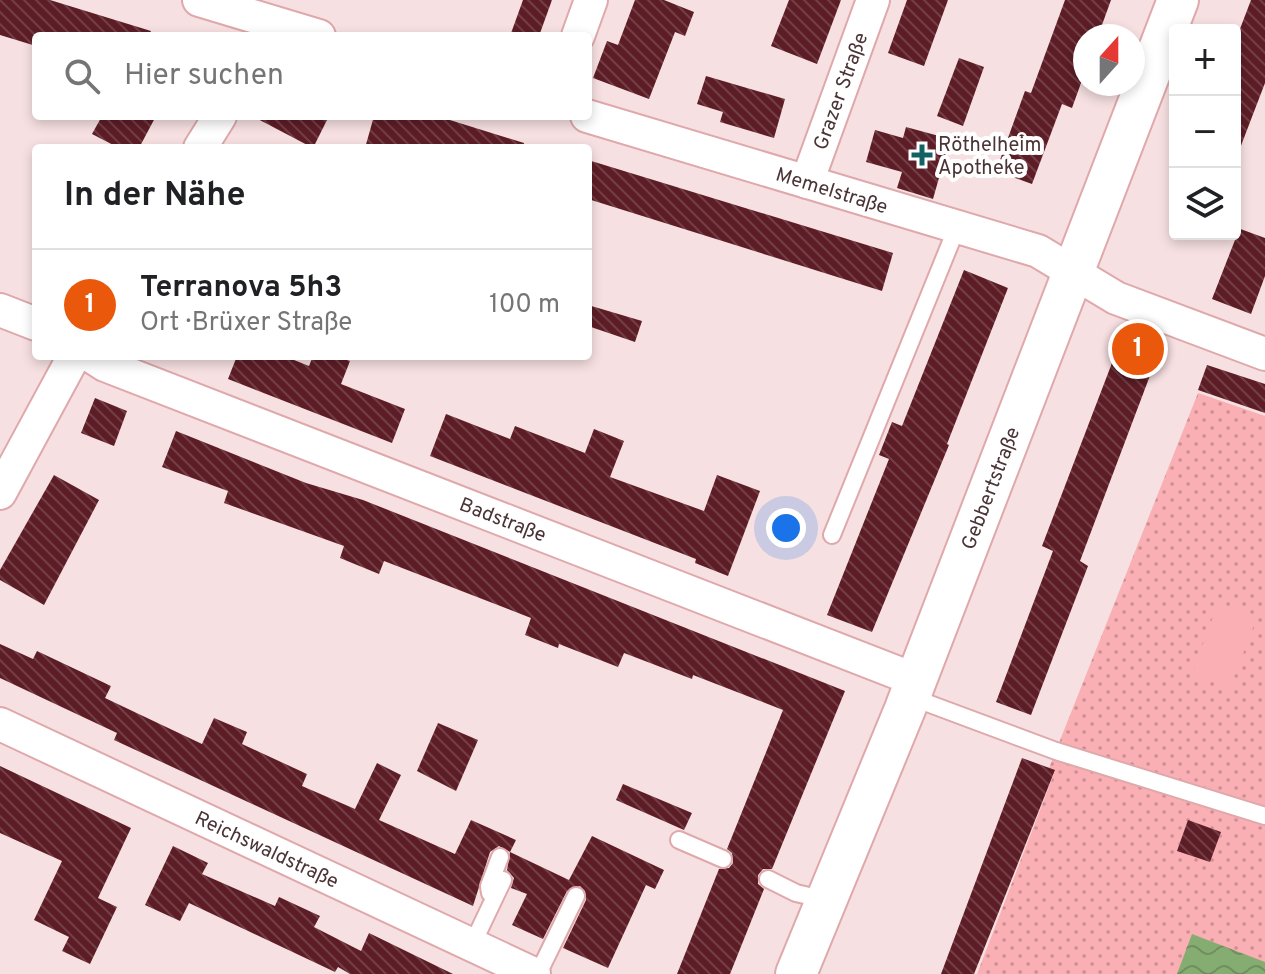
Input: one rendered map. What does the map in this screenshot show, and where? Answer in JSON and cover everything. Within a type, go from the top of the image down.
[{"type":"street","points":[[199,0],[308,32]]},
{"type":"street","points":[[579,32],[591,0]]},
{"type":"street","name":"Grazer Straße","points":[[807,182],[873,0]]},
{"type":"street","name":"Gebbertstraße","points":[[796,974],[912,688],[1178,0]]},
{"type":"street","name":"Memelstraße","points":[[592,118],[1038,251],[1116,298],[1265,354]]},
{"type":"street","points":[[202,144],[218,120]]},
{"type":"street","points":[[0,310],[32,322]]},
{"type":"street","points":[[0,493],[72,360]]},
{"type":"street","name":"Badstraße","points":[[97,360],[912,688]]},
{"type":"street","name":"Reichswaldstraße","points":[[0,724],[536,974]]},
{"type":"lane","points":[[832,535],[957,227]]},
{"type":"lane","points":[[912,688],[1056,751],[1265,816]]},
{"type":"lane","points":[[679,840],[723,859]]},
{"type":"lane","points":[[491,904],[489,886],[500,857]]},
{"type":"lane","points":[[768,879],[796,893],[826,900]]},
{"type":"lane","points":[[472,945],[503,880]]},
{"type":"lane","points":[[536,974],[576,896]]},
{"type":"shaded area","points":[[1198,393],[1265,416],[1265,974],[977,974],[1055,771],[1049,768]]},
{"type":"shaded area","points":[[1218,603],[1257,617],[1230,688],[1192,674]]},
{"type":"water","points":[[1192,934],[1265,962],[1265,974],[1177,974]]},
{"type":"building","points":[[0,0],[50,0],[151,31],[32,32],[32,45],[0,35]]},
{"type":"building","points":[[523,0],[552,0],[540,32],[511,32]]},
{"type":"building","points":[[635,0],[664,0],[694,12],[685,36],[675,32],[649,99],[593,78],[607,41],[618,45]]},
{"type":"building","points":[[789,0],[841,0],[817,64],[771,46]]},
{"type":"building","points":[[907,0],[948,0],[924,66],[888,53]]},
{"type":"building","points":[[1065,0],[1111,0],[1102,24],[1073,24],[1073,96],[1076,96],[1072,108],[1062,104],[1032,184],[996,171],[1025,91],[1031,93]]},
{"type":"building","points":[[1251,0],[1265,0],[1265,83],[1241,146],[1241,96],[1241,26]]},
{"type":"building","points":[[959,58],[984,67],[963,126],[937,116]]},
{"type":"building","points":[[706,76],[785,99],[774,138],[720,122],[723,112],[697,104]]},
{"type":"building","points":[[100,120],[154,120],[141,144],[111,144],[92,134]]},
{"type":"building","points":[[260,120],[327,120],[315,144],[305,144]]},
{"type":"building","points":[[373,120],[450,120],[524,143],[524,144],[366,144]]},
{"type":"building","name":"Röthelheim Apotheke","points":[[906,127],[950,139],[933,199],[897,188],[902,172],[866,162],[875,130],[903,138]]},
{"type":"building","points":[[592,161],[893,253],[882,291],[592,200]]},
{"type":"building","points":[[1241,229],[1265,238],[1265,276],[1251,314],[1212,299],[1235,240],[1241,240]]},
{"type":"building","points":[[964,270],[1008,288],[949,445],[872,632],[827,615],[889,459],[879,455],[892,422],[902,426]]},
{"type":"building","points":[[592,306],[642,321],[635,342],[592,327]]},
{"type":"building","points":[[1120,342],[1157,357],[1080,561],[1088,566],[1031,715],[996,702],[1053,551],[1042,546]]},
{"type":"building","points":[[235,360],[294,360],[309,366],[311,360],[347,360],[350,361],[341,384],[405,409],[392,443],[228,379]]},
{"type":"building","points":[[1207,365],[1265,384],[1265,413],[1198,390]]},
{"type":"building","points":[[95,398],[127,411],[114,446],[81,433]]},
{"type":"building","points":[[446,414],[510,439],[515,426],[585,453],[594,429],[624,441],[610,477],[704,511],[717,475],[760,491],[728,576],[695,563],[696,559],[430,456]]},
{"type":"building","points":[[176,431],[306,483],[363,500],[845,691],[772,869],[763,869],[758,875],[758,884],[764,889],[730,974],[677,974],[719,869],[729,868],[733,863],[732,853],[727,849],[783,710],[693,675],[692,679],[624,653],[618,667],[559,644],[558,648],[525,635],[531,618],[384,561],[379,574],[340,558],[344,546],[224,503],[228,491],[162,467]]},
{"type":"building","points":[[54,475],[99,500],[44,605],[0,580],[0,570]]},
{"type":"building","points":[[0,644],[33,659],[37,651],[111,686],[105,698],[202,744],[214,718],[247,732],[242,744],[307,774],[302,786],[355,809],[377,763],[401,775],[379,820],[455,854],[471,820],[516,840],[510,852],[499,846],[490,852],[473,906],[114,740],[117,733],[0,678]]},
{"type":"building","points":[[438,723],[478,740],[456,791],[417,771]]},
{"type":"building","points":[[1022,758],[1055,770],[974,974],[941,974]]},
{"type":"building","points":[[0,766],[131,828],[98,898],[117,907],[90,964],[62,951],[69,937],[34,920],[62,861],[0,833]]},
{"type":"building","points":[[623,784],[692,813],[684,830],[616,800]]},
{"type":"building","points":[[1188,820],[1221,832],[1210,862],[1177,851]]},
{"type":"building","points":[[592,836],[664,870],[655,889],[646,885],[608,968],[563,948],[586,900],[585,891],[580,886],[567,891],[543,939],[512,925],[527,894],[511,888],[514,878],[507,870],[510,852],[569,880]]},
{"type":"building","points":[[173,846],[208,863],[202,874],[275,906],[279,897],[320,916],[314,927],[361,951],[369,933],[453,974],[350,974],[338,967],[335,972],[189,903],[180,921],[145,905]]},
{"type":"place","name":"Röthelheim Apotheke","points":[[922,155]]},
{"type":"place","name":"Terranova 5h3","points":[[1138,349]]}]
